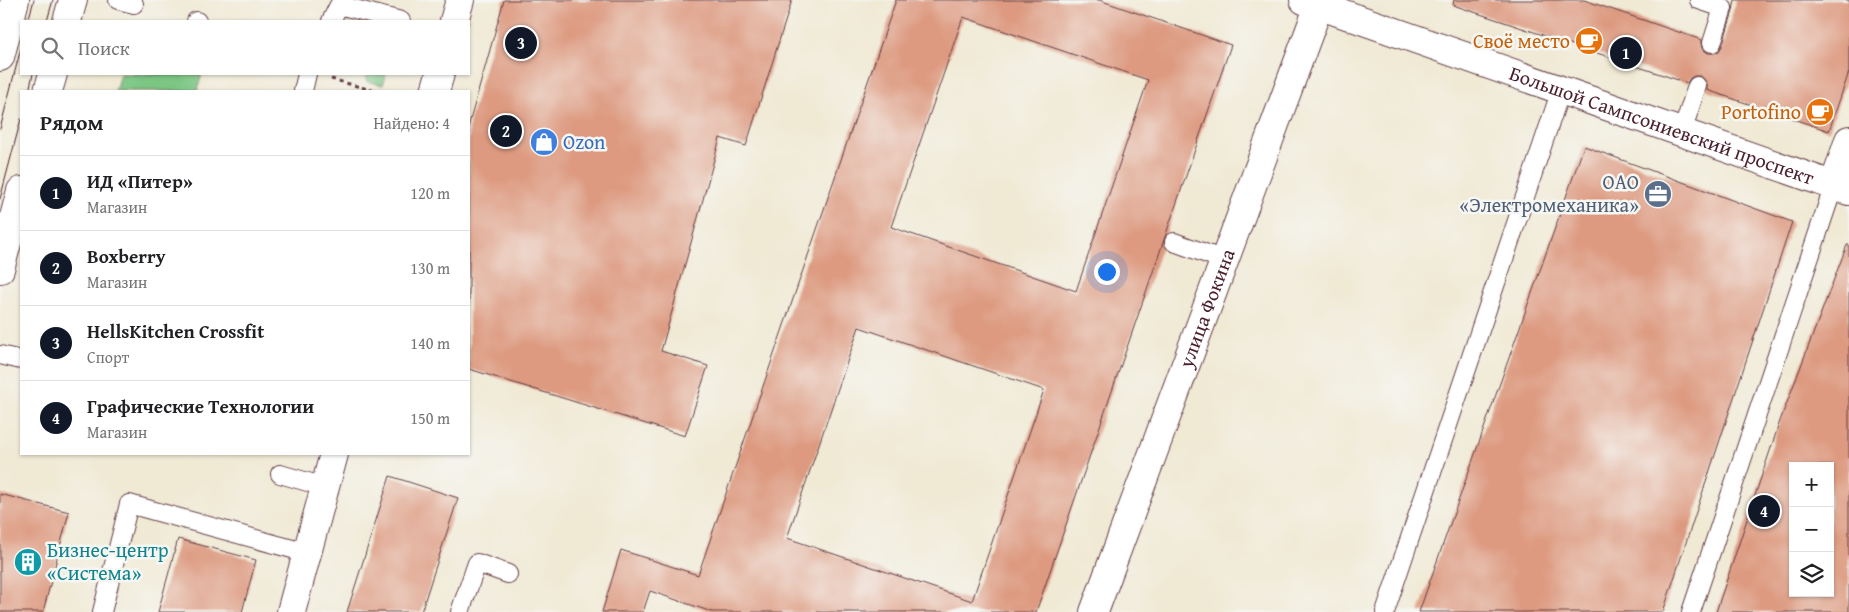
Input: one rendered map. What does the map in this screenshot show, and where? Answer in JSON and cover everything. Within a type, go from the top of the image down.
[{"type":"street","points":[[0,57],[15,0]]},
{"type":"street","points":[[67,20],[73,0]]},
{"type":"street","points":[[454,20],[460,0]]},
{"type":"street","name":"Большой Сампсониевский проспект","points":[[1314,2],[1841,188]]},
{"type":"street","name":"улица Фокина","points":[[1094,612],[1224,260],[1314,2]]},
{"type":"street","points":[[48,90],[53,75]]},
{"type":"street","points":[[435,90],[440,75]]},
{"type":"street","points":[[1841,188],[1849,140]]},
{"type":"street","points":[[0,269],[20,195]]},
{"type":"street","points":[[296,611],[307,553],[334,455]]},
{"type":"lane","points":[[1699,0],[1723,8],[1712,43]]},
{"type":"lane","points":[[332,20],[339,5],[397,20]]},
{"type":"lane","points":[[304,90],[315,75]]},
{"type":"lane","points":[[1682,132],[1697,86]]},
{"type":"lane","points":[[1385,612],[1561,90]]},
{"type":"lane","points":[[1691,612],[1841,188]]},
{"type":"lane","points":[[1174,242],[1224,260]]},
{"type":"lane","points":[[0,355],[20,360]]},
{"type":"lane","points":[[280,474],[325,486]]},
{"type":"lane","points":[[102,612],[129,504],[307,553]]},
{"type":"lane","points":[[460,612],[477,563],[508,574]]},
{"type":"path","points":[[315,75],[371,90]]},
{"type":"green space","points":[[120,75],[202,75],[197,90],[115,90]]},
{"type":"green space","points":[[367,75],[386,75],[383,85],[366,81]]},
{"type":"building","points":[[504,0],[792,0],[746,146],[720,138],[661,351],[708,366],[685,436],[470,369],[470,120]]},
{"type":"building","points":[[896,0],[1099,0],[1231,45],[1036,612],[712,612],[650,591],[643,612],[602,612],[621,550],[698,575]],"holes":[[[963,17],[1148,80],[1076,291],[891,227]],[[859,327],[1044,390],[972,601],[787,538]]]},
{"type":"building","points":[[1454,0],[1584,0],[1702,40],[1704,50],[1708,53],[1714,53],[1719,51],[1722,46],[1735,0],[1849,0],[1849,72],[1829,131],[1707,90],[1707,83],[1701,76],[1690,78],[1687,83],[1453,5]]},
{"type":"building","points":[[1584,146],[1792,222],[1663,612],[1419,612]]},
{"type":"building","points":[[1847,245],[1849,245],[1849,612],[1716,612],[1780,421]]},
{"type":"building","points":[[390,476],[458,498],[421,612],[347,612]]},
{"type":"building","name":"Бизнес-центр «Система»","points":[[0,494],[69,512],[43,612],[0,612]]},
{"type":"building","name":"Бизнес-центр «Система»","points":[[178,539],[256,560],[242,612],[158,612]]},
{"type":"tram line","points":[[28,20],[34,0]]},
{"type":"tram line","points":[[47,20],[53,0]]},
{"type":"tram line","points":[[0,129],[20,52]]},
{"type":"tram line","points":[[29,90],[33,75]]},
{"type":"tram line","points":[[0,199],[20,123]]},
{"type":"place","name":"Своё место","points":[[1589,41]]},
{"type":"place","name":"HellsKitchen Crossfit","points":[[521,43]]},
{"type":"place","name":"ИД «Питер»","points":[[1626,53]]},
{"type":"place","name":"Portofino","points":[[1820,112]]},
{"type":"place","name":"Boxberry","points":[[506,131]]},
{"type":"place","name":"Ozon","points":[[544,142]]},
{"type":"place","name":"ОАО «Электромеханика»","points":[[1658,194]]},
{"type":"place","name":"Графические Технологии","points":[[1764,511]]},
{"type":"place","name":"Бизнес-центр «Система»","points":[[28,562]]}]
